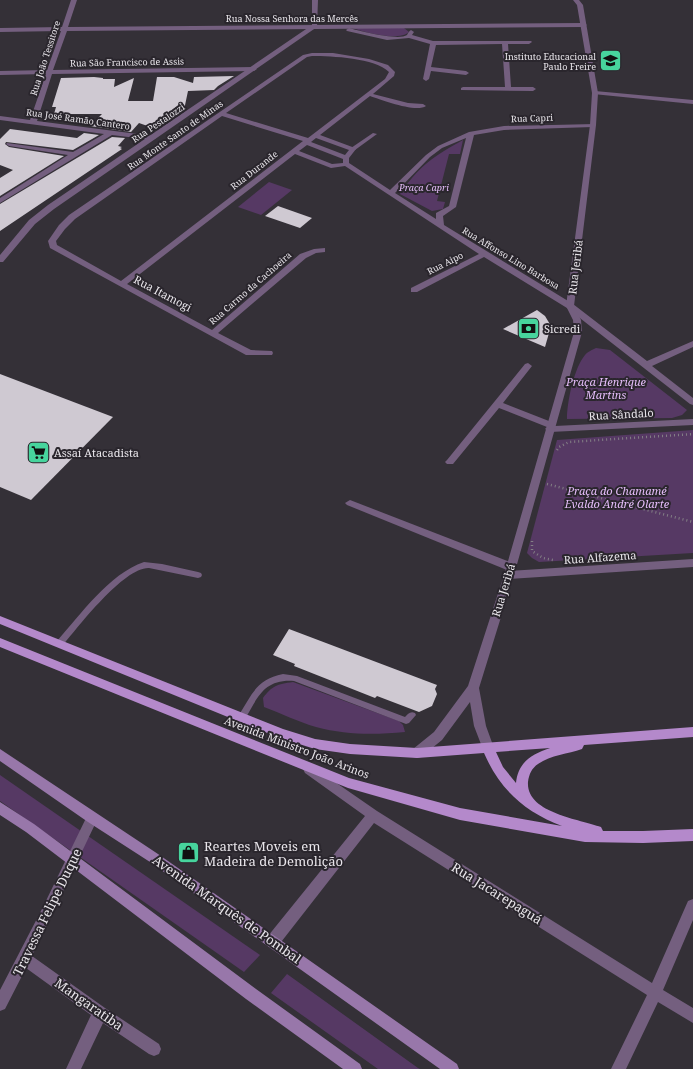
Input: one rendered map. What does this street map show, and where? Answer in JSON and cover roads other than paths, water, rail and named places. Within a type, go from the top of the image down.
[{"type":"main road","name":"Avenida Ministro João Arinos","points":[[0,620],[281,733],[315,744],[350,749],[417,753],[693,732]]},
{"type":"main road","name":"Avenida Ministro João Arinos","points":[[0,642],[348,783],[460,814],[586,836],[643,837],[693,835]]},
{"type":"main road","points":[[527,802],[522,789],[522,779],[524,771],[529,764],[538,758],[598,740]]},
{"type":"main road","points":[[488,748],[492,758],[508,784],[527,802],[548,815],[587,830],[643,837]]},
{"type":"main road","name":"Avenida Marquês de Pombal","points":[[0,754],[92,818],[154,858],[452,1069]]},
{"type":"main road","points":[[0,808],[30,828],[280,1016],[355,1069]]},
{"type":"street","name":"Rua João Tessitore","points":[[34,122],[74,0]]},
{"type":"street","points":[[315,0],[315,26]]},
{"type":"street","name":"Rua Jeribá","points":[[473,688],[510,571],[578,332],[577,320],[570,306],[593,125],[595,93],[580,5],[576,0]]},
{"type":"street","name":"Rua Nossa Senhora das Mercês","points":[[0,30],[315,26],[584,25]]},
{"type":"street","name":"Rua Pestalozzi","points":[[0,260],[32,222],[51,207],[315,26]]},
{"type":"street","points":[[334,26],[373,35],[399,38],[409,36],[433,43],[529,42]]},
{"type":"street","points":[[409,36],[413,26]]},
{"type":"street","points":[[426,79],[433,43]]},
{"type":"street","points":[[505,43],[508,89]]},
{"type":"street","name":"Rua Durande","points":[[122,284],[391,76],[392,72],[390,69],[380,64],[324,53],[316,54]]},
{"type":"street","name":"Rua Monte Santo de Minas","points":[[52,241],[62,227],[72,218],[305,56],[316,54]]},
{"type":"street","name":"Rua São Francisco de Assis","points":[[0,73],[254,69]]},
{"type":"street","points":[[428,69],[466,73]]},
{"type":"street","points":[[463,89],[533,89]]},
{"type":"street","points":[[595,93],[693,102]]},
{"type":"street","points":[[368,94],[408,106],[423,106]]},
{"type":"street","name":"Rua Affonso Lino Barbosa","points":[[221,114],[306,141],[347,163],[390,194],[441,227],[570,306],[693,402]]},
{"type":"street","name":"Rua José Ramão Cantero","points":[[0,118],[153,138]]},
{"type":"street","name":"Rua Capri","points":[[390,194],[428,156],[454,140],[471,133],[504,128],[593,125]]},
{"type":"street","points":[[0,201],[110,133]]},
{"type":"street","points":[[441,227],[439,215],[452,208],[471,133]]},
{"type":"street","points":[[293,151],[331,166],[338,166],[347,163],[353,149],[315,135]]},
{"type":"street","points":[[9,144],[74,154]]},
{"type":"street","name":"Rua Itamogi","points":[[52,241],[53,246],[249,353],[269,353]]},
{"type":"street","name":"Rua Carmo da Cachoeira","points":[[213,333],[303,256],[314,251],[322,250]]},
{"type":"street","name":"Rua Aipo","points":[[414,290],[484,254]]},
{"type":"street","points":[[646,365],[693,344]]},
{"type":"street","points":[[450,462],[528,366]]},
{"type":"street","points":[[497,404],[551,427]]},
{"type":"street","name":"Rua Sândalo","points":[[551,427],[693,422]]},
{"type":"street","points":[[350,503],[510,571]]},
{"type":"street","name":"Rua Alfazema","points":[[510,571],[693,563]]},
{"type":"street","points":[[473,688],[480,726],[488,748]]},
{"type":"street","points":[[417,753],[438,736],[473,688]]},
{"type":"street","name":"Rua Jacarepaguá","points":[[304,765],[372,814],[654,993],[693,1016]]},
{"type":"street","points":[[273,941],[372,814]]},
{"type":"street","name":"Travessa Felipe Duque","points":[[0,1004],[25,959],[73,861],[92,818]]},
{"type":"street","points":[[618,1069],[693,905]]},
{"type":"street","name":"Mangaratiba","points":[[25,959],[100,1013],[154,1049]]},
{"type":"street","points":[[73,1069],[100,1013]]},
{"type":"lane","points":[[353,149],[375,134]]},
{"type":"lane","points":[[60,644],[97,602],[125,574],[137,567],[146,565],[198,575]]},
{"type":"lane","points":[[242,717],[261,687],[275,678],[284,676],[294,678],[406,721],[412,714]]},
{"type":"place","name":"Instituto Educacional Paulo Freire","points":[[611,61]]},
{"type":"place","name":"Sicredi","points":[[528,328]]},
{"type":"place","name":"Assaí Atacadista","points":[[39,452]]},
{"type":"place","name":"Reartes Moveis em Madeira de Demolição","points":[[189,853]]},
{"type":"park label","name":"Praça Capri","points":[[424,187]]},
{"type":"park label","name":"Praça Henrique Martins","points":[[606,387]]},
{"type":"park label","name":"Praça do Chamamé Evaldo André Olarte","points":[[617,496]]}]
